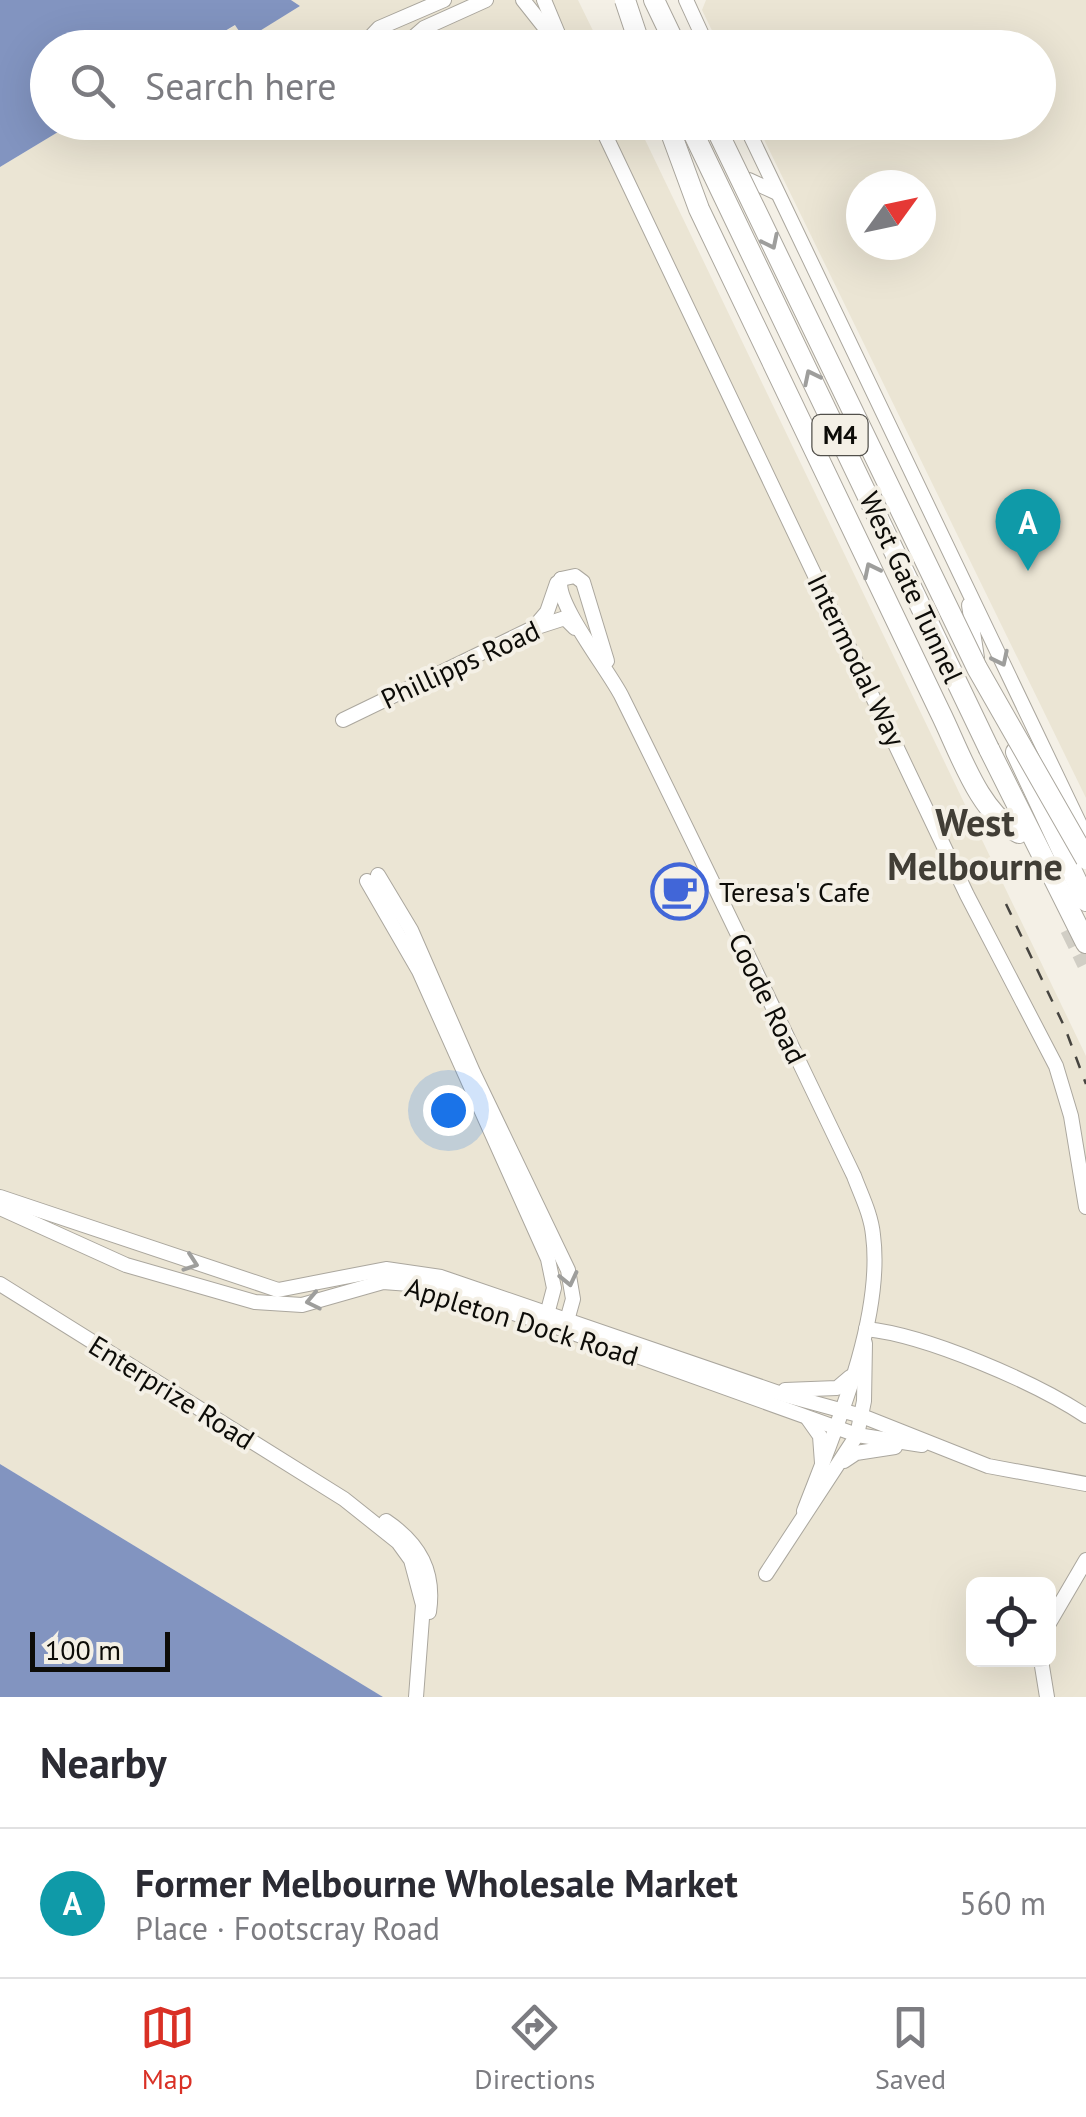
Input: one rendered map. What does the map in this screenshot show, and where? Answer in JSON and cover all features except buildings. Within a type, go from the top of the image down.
[{"type":"highway","points":[[627,0],[636,30]]},
{"type":"highway","points":[[627,0],[643,30]]},
{"type":"highway","points":[[654,0],[668,30]]},
{"type":"highway","points":[[674,140],[699,209],[914,658],[999,820],[1026,835],[1086,960]]},
{"type":"highway","name":"West Gate Tunnel","points":[[697,140],[1026,835],[1086,943]]},
{"type":"highway","name":"West Gate Tunnel","points":[[722,140],[978,666],[1086,901]]},
{"type":"highway","points":[[978,666],[1086,859]]},
{"type":"street","points":[[378,30],[444,0]]},
{"type":"street","points":[[422,30],[486,0]]},
{"type":"street","points":[[523,0],[547,30]]},
{"type":"street","points":[[544,0],[555,30]]},
{"type":"street","points":[[690,4],[699,30]]},
{"type":"street","name":"Intermodal Way","points":[[608,140],[967,895],[1056,1066],[1071,1116],[1086,1207]]},
{"type":"street","points":[[752,140],[1086,837]]},
{"type":"street","points":[[749,180],[777,193]]},
{"type":"street","points":[[818,324],[836,315]]},
{"type":"street","points":[[898,492],[910,482],[907,461]]},
{"type":"street","points":[[917,531],[925,508],[924,496]]},
{"type":"street","points":[[959,571],[978,666]]},
{"type":"street","name":"Coode Road","points":[[612,676],[587,590],[575,576],[561,579],[558,585],[565,606],[612,676],[867,1210],[875,1251],[865,1331],[862,1416],[857,1435],[766,1574]]},
{"type":"street","points":[[531,629],[547,612],[561,579]]},
{"type":"street","name":"Phillipps Road","points":[[342,720],[531,629],[567,619],[612,676]]},
{"type":"street","points":[[546,1318],[554,1288],[539,1237],[476,1106],[420,972],[373,878],[411,930],[473,1072],[568,1270],[573,1298],[566,1324]]},
{"type":"street","name":"Appleton Dock Road","points":[[0,1197],[278,1290],[366,1271],[401,1269],[441,1277],[546,1318]]},
{"type":"street","name":"Appleton Dock Road","points":[[0,1208],[80,1248],[276,1306],[302,1305],[362,1287],[401,1282],[546,1318],[862,1416],[929,1446]]},
{"type":"street","points":[[94,1231],[104,1249],[194,1284]]},
{"type":"street","name":"Enterprize Road","points":[[0,1284],[344,1499],[398,1542],[411,1560],[419,1583],[424,1627],[416,1697]]},
{"type":"street","name":"Appleton Dock Road","points":[[566,1324],[857,1435],[929,1446],[1004,1470],[1086,1484]]},
{"type":"street","points":[[865,1331],[910,1336],[1033,1386],[1079,1412],[1086,1427]]},
{"type":"street","name":"Coode Road","points":[[804,1511],[839,1428],[865,1331]]},
{"type":"street","points":[[866,1353],[875,1409],[891,1426]]},
{"type":"street","points":[[765,1388],[837,1388],[850,1376]]},
{"type":"street","points":[[804,1416],[820,1436],[822,1464]]},
{"type":"street","points":[[840,1464],[856,1453],[929,1446]]},
{"type":"street","name":"Appleton Dock Road","points":[[1055,1479],[1086,1473]]},
{"type":"street","points":[[1056,1611],[1086,1560]]},
{"type":"street","points":[[1042,1667],[1046,1697]]},
{"type":"shaded area","points":[[291,0],[578,0],[593,30],[261,30],[300,6]]},
{"type":"shaded area","points":[[706,0],[1086,0],[1086,798],[764,140],[1056,140],[1056,30],[712,30],[702,10]]},
{"type":"shaded area","points":[[45,140],[645,140],[1086,1056],[1086,1697],[383,1697],[0,1464],[0,167]]},
{"type":"water","points":[[0,0],[291,0],[300,6],[261,30],[238,30],[235,25],[227,30],[30,30],[30,140],[45,140],[0,167]]},
{"type":"water","points":[[0,1464],[383,1697],[0,1697]]},
{"type":"tunnel","points":[[1069,929],[1086,964]]},
{"type":"railway","points":[[1006,904],[1065,1028],[1086,1084]]},
{"type":"place","name":"Former Melbourne Wholesale Market","points":[[1028,571]]},
{"type":"place","name":"Teresa's Cafe","points":[[680,891]]},
{"type":"district","name":"West Melbourne","points":[[975,843]]}]
